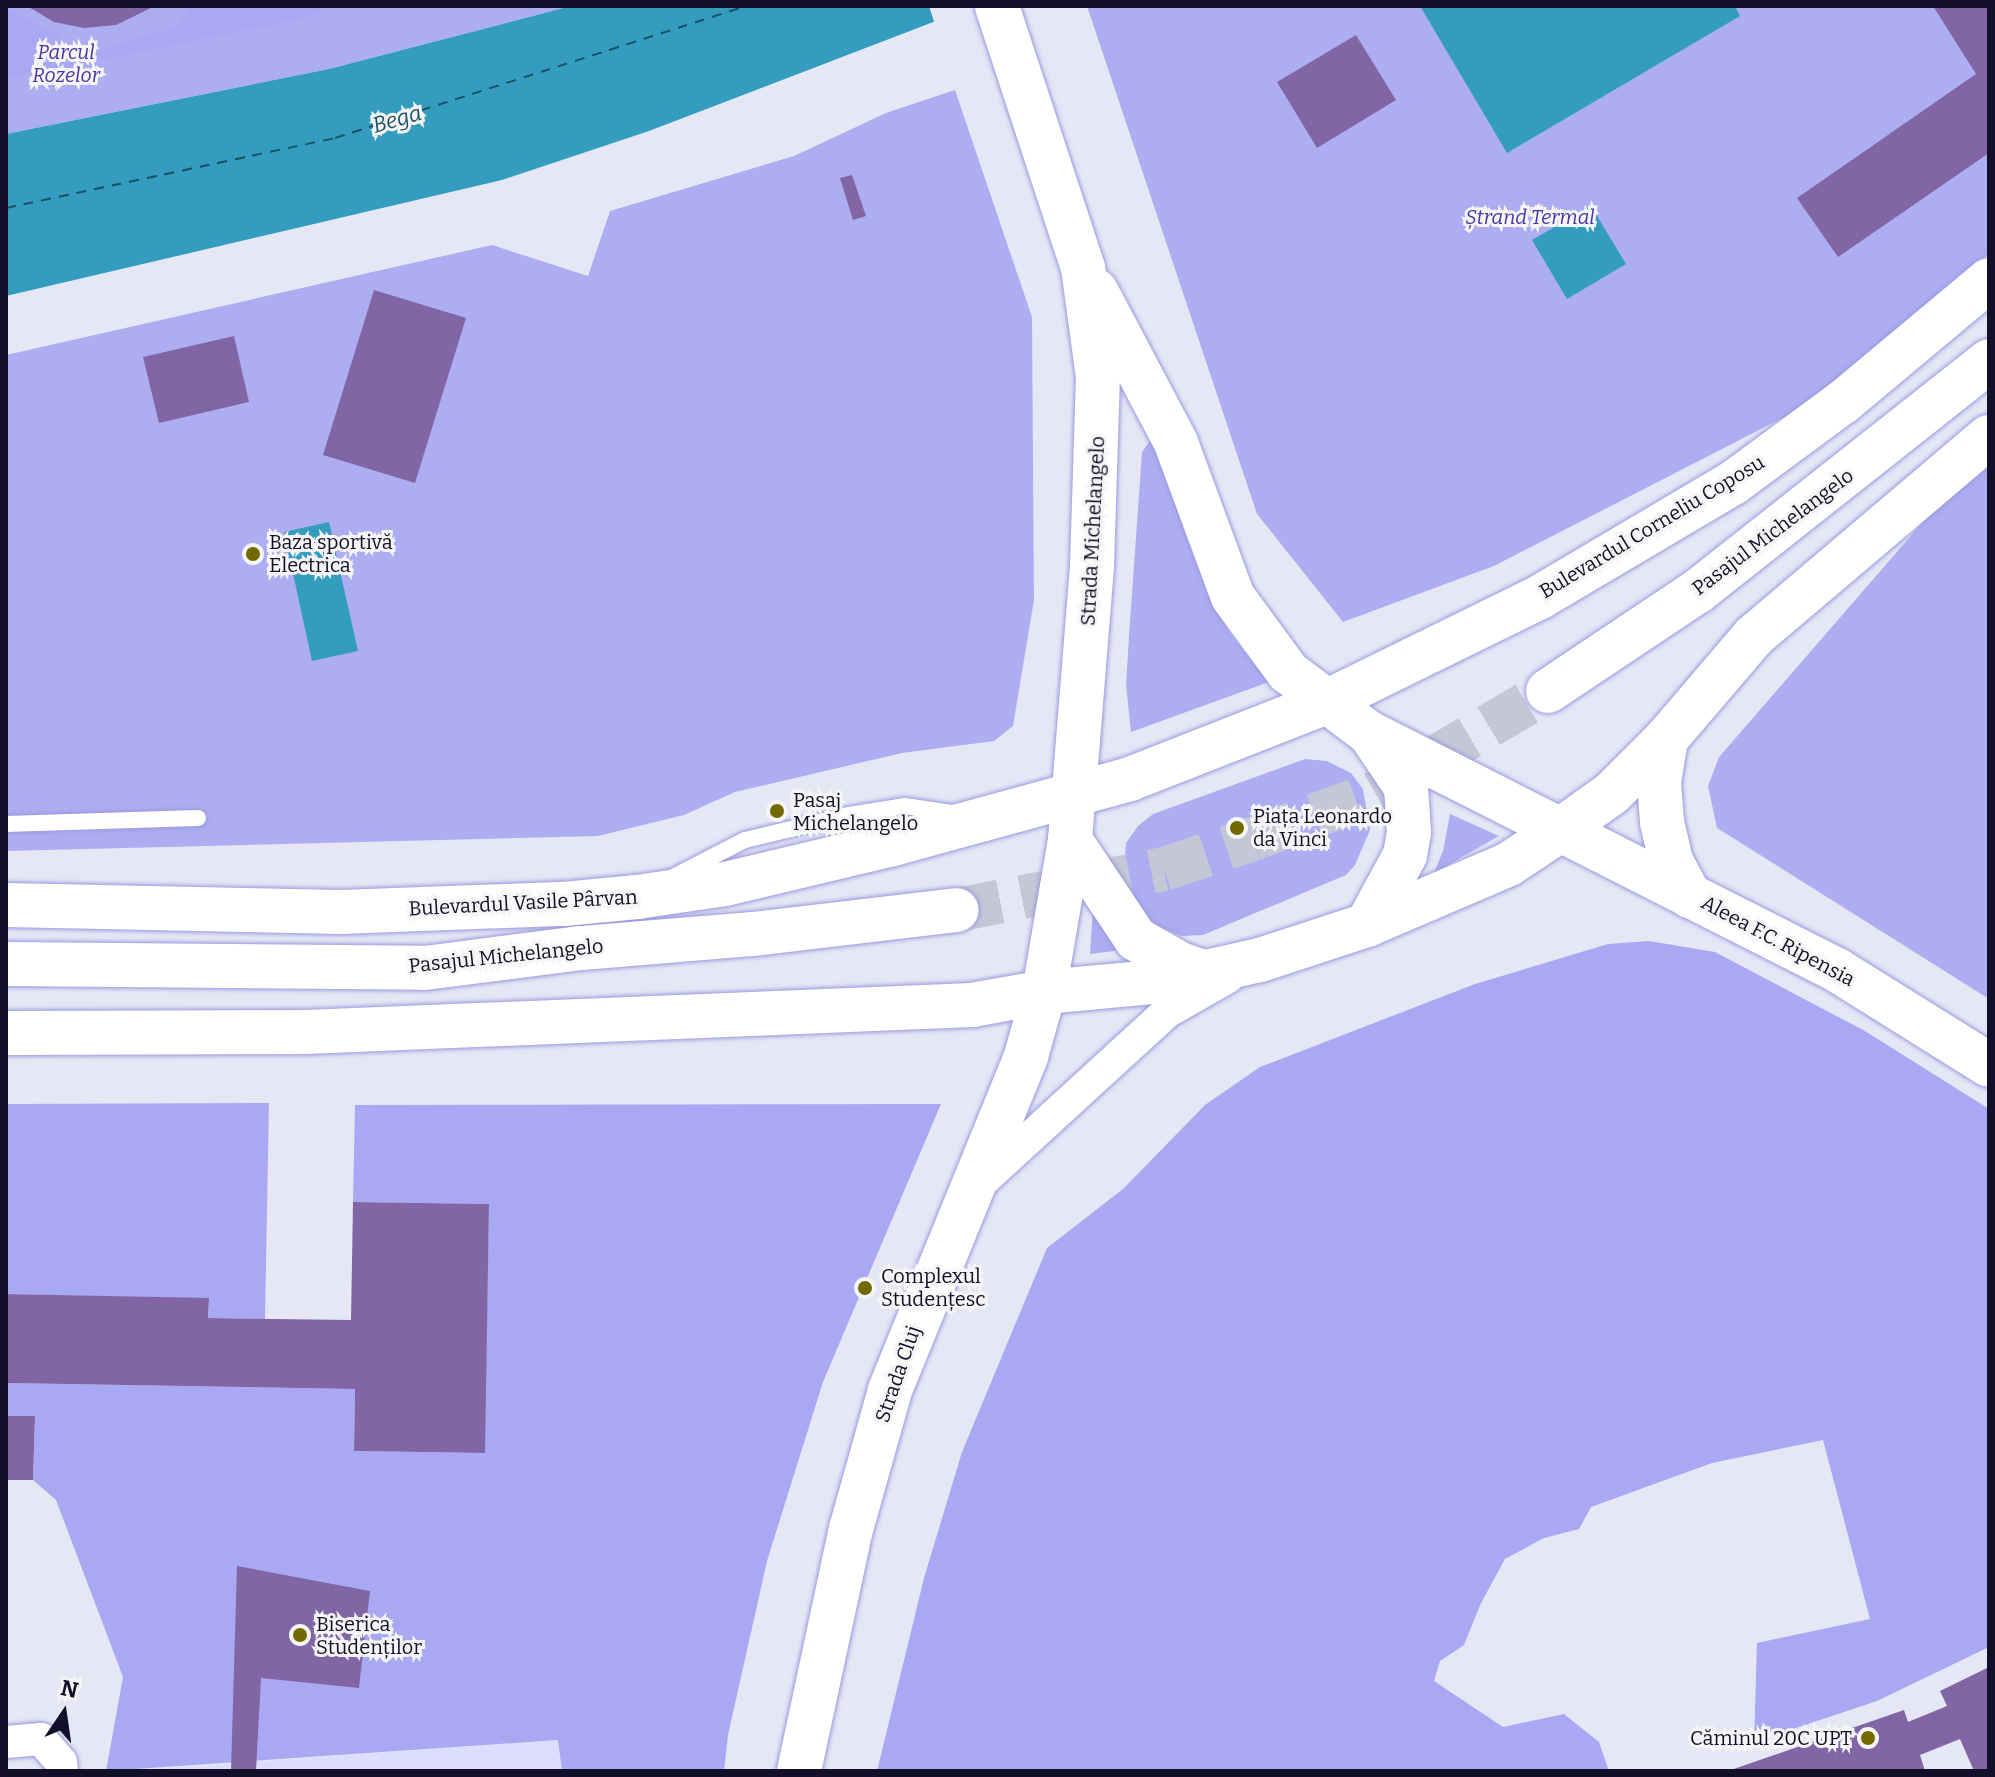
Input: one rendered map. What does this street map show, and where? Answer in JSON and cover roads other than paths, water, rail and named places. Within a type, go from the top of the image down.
[{"type":"main road","name":"Strada Michelangelo","points":[[997,6],[1083,268],[1176,443],[1233,597],[1288,672],[1326,702]]},
{"type":"main road","name":"Strada Michelangelo","points":[[1075,794],[1098,431],[1098,377],[1083,268]]},
{"type":"main road","name":"Bulevardul Corneliu Coposu","points":[[1326,702],[1540,597],[1733,483],[1843,402],[1989,280]]},
{"type":"main road","name":"Pasajul Michelangelo","points":[[1548,691],[1698,591],[1989,361]]},
{"type":"main road","points":[[6,1033],[440,1028],[808,1009],[972,1005],[1044,992],[1166,981],[1260,960],[1367,925],[1509,864],[1612,793],[1666,739],[1754,636],[1989,437]]},
{"type":"main road","points":[[1044,992],[1075,794],[1130,779],[1326,702],[1369,733],[1559,831]]},
{"type":"main road","points":[[1367,925],[1405,855],[1409,832],[1406,787],[1369,733]]},
{"type":"main road","points":[[1666,739],[1659,782],[1662,822],[1671,861],[1690,896]]},
{"type":"main road","name":"Bulevardul Vasile Pârvan","points":[[6,905],[341,912],[564,904],[637,897],[725,884],[1075,794]]},
{"type":"main road","name":"Aleea F.C. Ripensia","points":[[1559,831],[1837,970],[1989,1065]]},
{"type":"main road","points":[[1070,840],[1136,939],[1180,964],[1206,973]]},
{"type":"main road","name":"Pasajul Michelangelo","points":[[6,964],[425,968],[582,948],[753,934],[957,910]]},
{"type":"main road","name":"Strada Cluj","points":[[799,1771],[851,1529],[890,1390],[1026,1056],[1044,992]]},
{"type":"street","points":[[974,1189],[1167,1012],[1260,960]]},
{"type":"street","points":[[6,1742],[41,1739],[62,1766]]},
{"type":"lane","points":[[6,824],[198,818]]},
{"type":"water","name":"Bega","points":[[571,6],[975,6],[649,131],[502,180],[6,296],[6,134],[329,69]]},
{"type":"water","points":[[1420,6],[1735,6],[1740,16],[1507,153]]},
{"type":"water","points":[[1591,206],[1626,264],[1567,299],[1532,240]]},
{"type":"water","points":[[329,522],[358,651],[312,661],[284,532]]},
{"type":"tunnel","points":[[957,910],[1164,869],[1253,839],[1375,793],[1548,691]]},
{"type":"place","name":"Baza sportivă Electrica","points":[[253,554]]},
{"type":"place","name":"Pasaj Michelangelo","points":[[777,811]]},
{"type":"place","name":"Piața Leonardo da Vinci","points":[[1237,828]]},
{"type":"place","name":"Complexul Studențesc","points":[[865,1288]]},
{"type":"place","name":"Biserica Studenților","points":[[300,1635]]},
{"type":"place","name":"Căminul 20C UPT","points":[[1868,1738]]},
{"type":"park label","name":"Parcul Rozelor","points":[[66,64]]},
{"type":"park label","name":"Ștrand Termal","points":[[1530,217]]}]
